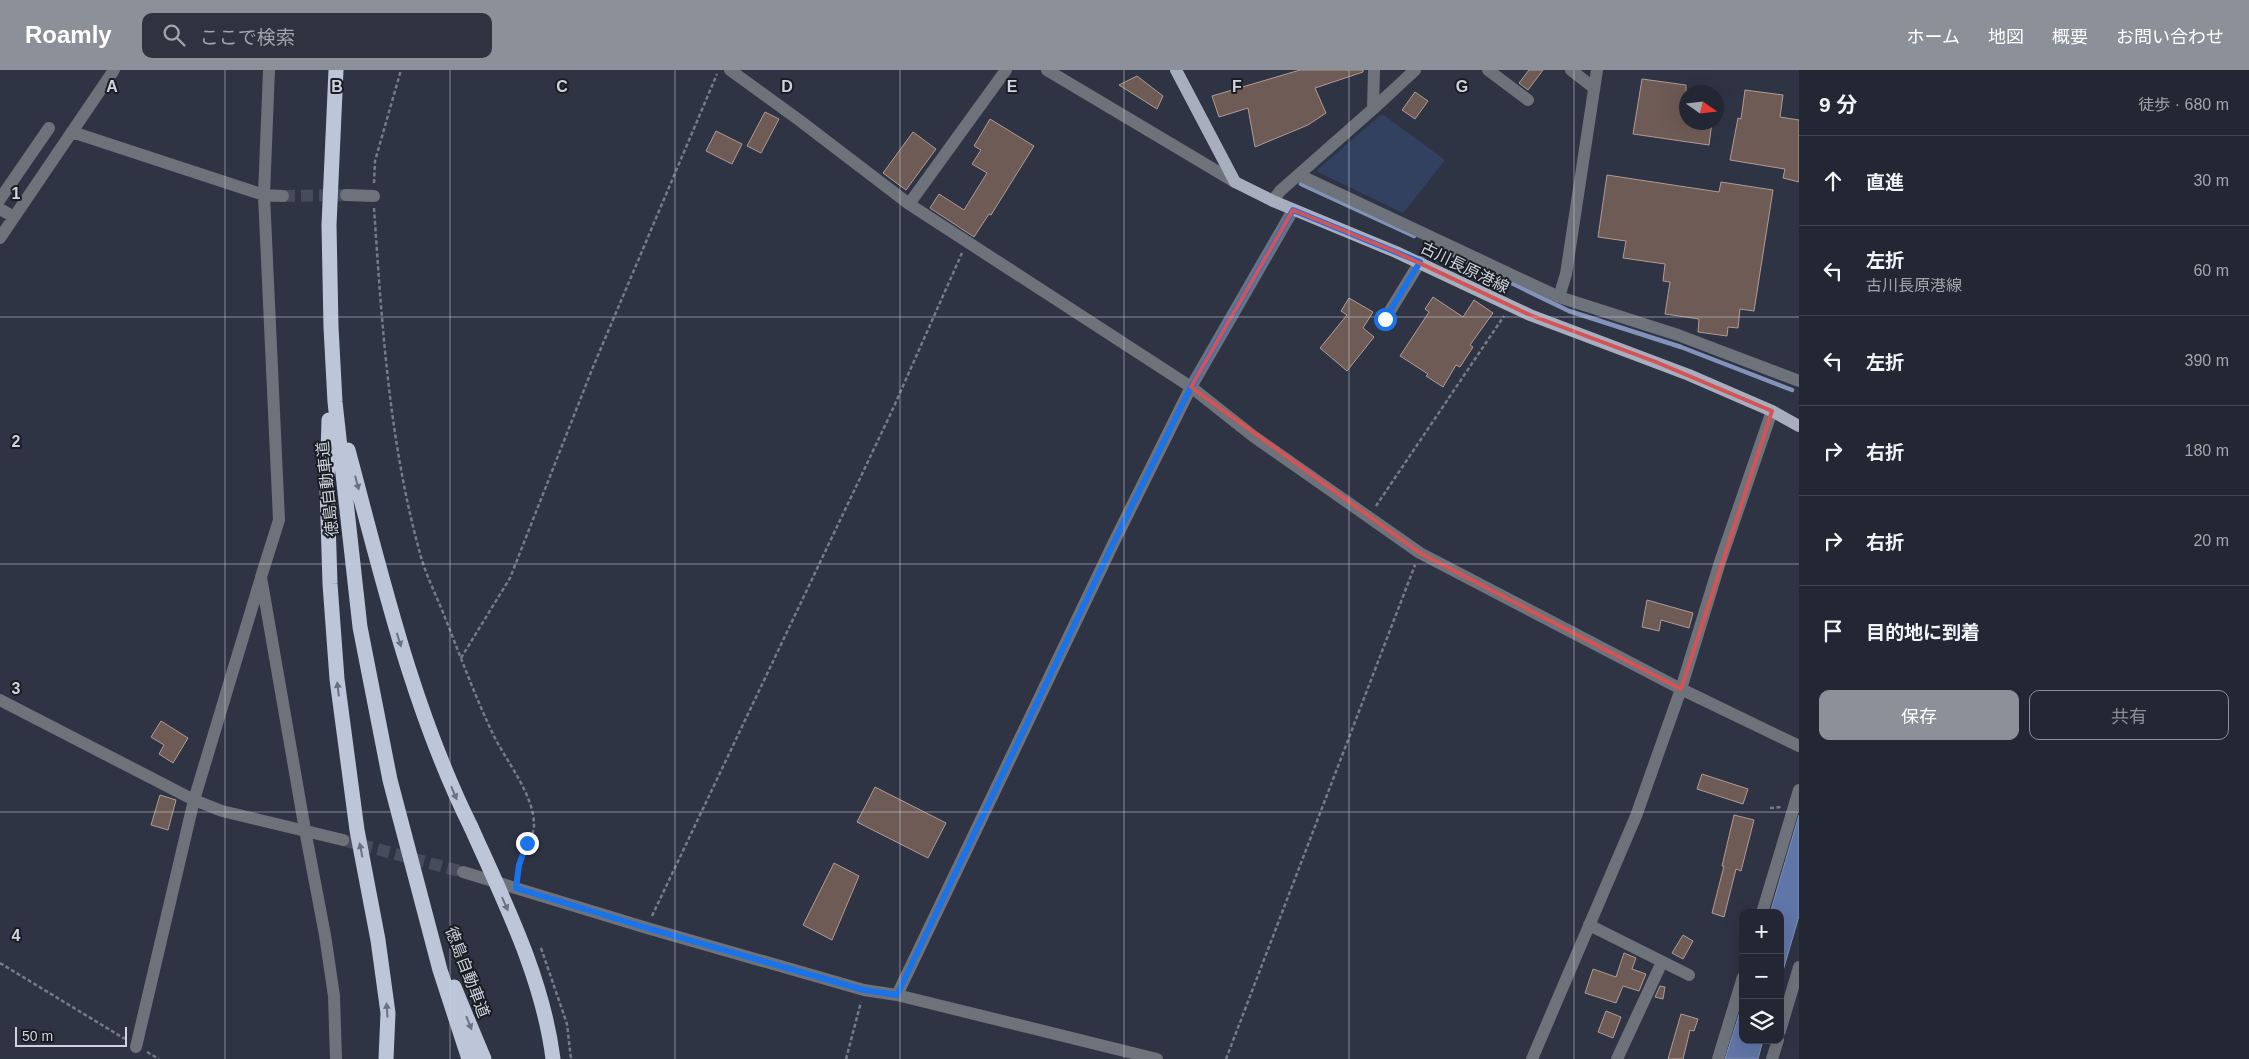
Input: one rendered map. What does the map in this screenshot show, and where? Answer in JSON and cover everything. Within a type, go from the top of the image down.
[{"type":"highway","name":"徳島自動車道","points":[[336,70],[329,225],[331,326],[335,402],[361,636],[390,780],[440,970],[469,1059]]},
{"type":"highway","points":[[331,326],[327,487],[330,584],[337,679],[349,778],[378,940],[388,1013],[386,1059]]},
{"type":"highway","points":[[335,402],[408,667],[452,788],[511,917],[529,966],[550,1036],[553,1059]]},
{"type":"highway","name":"徳島自動車道","points":[[420,896],[484,1059]]},
{"type":"main road","points":[[1176,70],[1235,182]]},
{"type":"main road","name":"古川長原港線","points":[[1235,182],[1273,202],[1420,262],[1510,306],[1656,362],[1772,411],[1799,426]]},
{"type":"street","points":[[0,238],[114,70]]},
{"type":"street","points":[[136,1046],[194,800],[279,520],[264,195],[269,70]]},
{"type":"street","points":[[730,70],[799,120],[908,204],[1191,387],[1253,436],[1420,553],[1680,689],[1799,746]]},
{"type":"street","points":[[908,204],[1006,70]]},
{"type":"street","points":[[1047,70],[1235,182]]},
{"type":"street","points":[[1372,109],[1374,70]]},
{"type":"street","points":[[1273,202],[1280,191],[1415,70]]},
{"type":"street","points":[[1488,70],[1528,100]]},
{"type":"street","points":[[1571,70],[1594,88]]},
{"type":"street","points":[[1559,297],[1566,274],[1596,70]]},
{"type":"street","points":[[0,199],[49,128]]},
{"type":"street","points":[[72,132],[264,195],[283,196]]},
{"type":"street","points":[[1299,175],[1559,297],[1678,336],[1799,381]]},
{"type":"street","points":[[346,195],[374,196]]},
{"type":"street","points":[[0,209],[14,217]]},
{"type":"street","points":[[897,995],[1110,551],[1191,387],[1293,210]]},
{"type":"street","points":[[1385,319],[1420,262]]},
{"type":"street","points":[[1532,1059],[1636,816],[1772,411]]},
{"type":"street","points":[[261,577],[304,830],[325,935],[334,996],[336,1059]]},
{"type":"street","points":[[0,700],[194,800],[222,811],[343,840]]},
{"type":"street","points":[[1763,909],[1799,790]]},
{"type":"street","points":[[463,872],[647,928],[864,990],[897,995],[1157,1059]]},
{"type":"street","points":[[1589,925],[1688,975]]},
{"type":"street","points":[[1618,1059],[1662,962]]},
{"type":"street","points":[[1784,1018],[1799,967]]},
{"type":"street","points":[[1718,1059],[1739,990]]},
{"type":"street","points":[[1772,1059],[1777,1044]]},
{"type":"path","points":[[401,70],[375,162],[374,196],[385,350],[396,447],[422,559],[492,734],[530,803],[534,826],[519,865],[516,888]]},
{"type":"path","points":[[461,658],[510,578],[593,367],[719,70]]},
{"type":"path","points":[[647,928],[891,413],[967,242]]},
{"type":"path","points":[[1368,518],[1510,306]]},
{"type":"path","points":[[1226,1059],[1420,553]]},
{"type":"path","points":[[537,940],[567,1024],[571,1059]]},
{"type":"path","points":[[0,964],[159,1059]]},
{"type":"path","points":[[846,1059],[864,990]]},
{"type":"highlighted area","points":[[1293,210],[1396,252],[1530,315],[1656,362],[1772,411],[1681,689],[1420,553],[1191,387]]},
{"type":"shaded area","points":[[1382,114],[1445,160],[1403,213],[1316,171]]},
{"type":"shaded area","points":[[1799,815],[1799,916],[1784,967],[1784,909],[1771,909]]},
{"type":"shaded area","points":[[1739,1015],[1739,1044],[1762,1044],[1758,1059],[1725,1059]]},
{"type":"building","points":[[1300,70],[1363,70],[1363,72],[1315,88],[1326,113],[1308,125],[1255,147],[1248,108],[1219,117],[1212,96]]},
{"type":"building","points":[[1529,70],[1543,70],[1528,90],[1519,83]]},
{"type":"building","points":[[1137,76],[1163,96],[1157,109],[1119,85]]},
{"type":"building","points":[[1642,79],[1686,85],[1679,85],[1679,130],[1711,130],[1709,145],[1633,134]]},
{"type":"building","points":[[1745,90],[1783,95],[1780,117],[1799,120],[1799,182],[1783,178],[1785,169],[1730,160],[1738,118],[1741,119]]},
{"type":"building","points":[[1415,92],[1428,101],[1415,119],[1402,110]]},
{"type":"building","points":[[765,112],[779,119],[761,153],[747,146]]},
{"type":"building","points":[[990,119],[1034,146],[991,215],[989,214],[974,237],[930,208],[939,194],[964,210],[987,173],[972,164],[981,150],[974,146]]},
{"type":"building","points":[[716,131],[742,144],[732,164],[706,151]]},
{"type":"building","points":[[913,132],[936,149],[906,190],[883,173]]},
{"type":"building","points":[[1607,175],[1719,192],[1721,182],[1773,190],[1754,311],[1740,309],[1738,328],[1728,327],[1727,336],[1698,332],[1699,319],[1665,314],[1670,282],[1663,281],[1665,264],[1623,258],[1626,241],[1598,237]]},
{"type":"building","points":[[1433,297],[1463,317],[1474,300],[1493,313],[1470,345],[1473,347],[1460,367],[1456,365],[1443,387],[1426,376],[1428,374],[1400,356],[1429,312],[1425,309]]},
{"type":"building","points":[[1349,298],[1373,312],[1363,328],[1374,337],[1347,371],[1320,348],[1347,315],[1341,311]]},
{"type":"building","points":[[1647,600],[1693,613],[1689,628],[1661,620],[1659,631],[1642,627]]},
{"type":"building","points":[[161,721],[188,738],[173,763],[159,754],[164,745],[151,737]]},
{"type":"building","points":[[1702,774],[1748,789],[1743,804],[1697,789]]},
{"type":"building","points":[[875,787],[946,823],[928,858],[857,822]]},
{"type":"building","points":[[160,795],[176,800],[168,830],[151,825]]},
{"type":"building","points":[[1734,815],[1754,820],[1741,871],[1736,869],[1724,917],[1712,913]]},
{"type":"building","points":[[834,863],[859,876],[832,940],[803,925]]},
{"type":"building","points":[[1683,935],[1693,941],[1683,959],[1672,953]]},
{"type":"building","points":[[1624,953],[1636,958],[1632,969],[1646,974],[1639,991],[1623,986],[1616,1003],[1585,993],[1593,969],[1616,977]]},
{"type":"building","points":[[1660,986],[1665,987],[1663,999],[1655,997]]},
{"type":"building","points":[[1606,1011],[1621,1017],[1613,1038],[1598,1032]]},
{"type":"building","points":[[1681,1014],[1698,1019],[1694,1031],[1690,1030],[1683,1059],[1668,1059]]},
{"type":"waterway","points":[[1301,184],[1414,236]]},
{"type":"waterway","points":[[1427,242],[1569,311],[1681,347],[1792,390]]},
{"type":"tunnel","points":[[283,196],[346,195]]},
{"type":"tunnel","points":[[343,840],[463,872]]},
{"type":"route","points":[[527,843],[519,865],[516,888],[647,928],[864,990],[897,995],[1114,542],[1191,387],[1293,210],[1420,262],[1385,319]]}]
